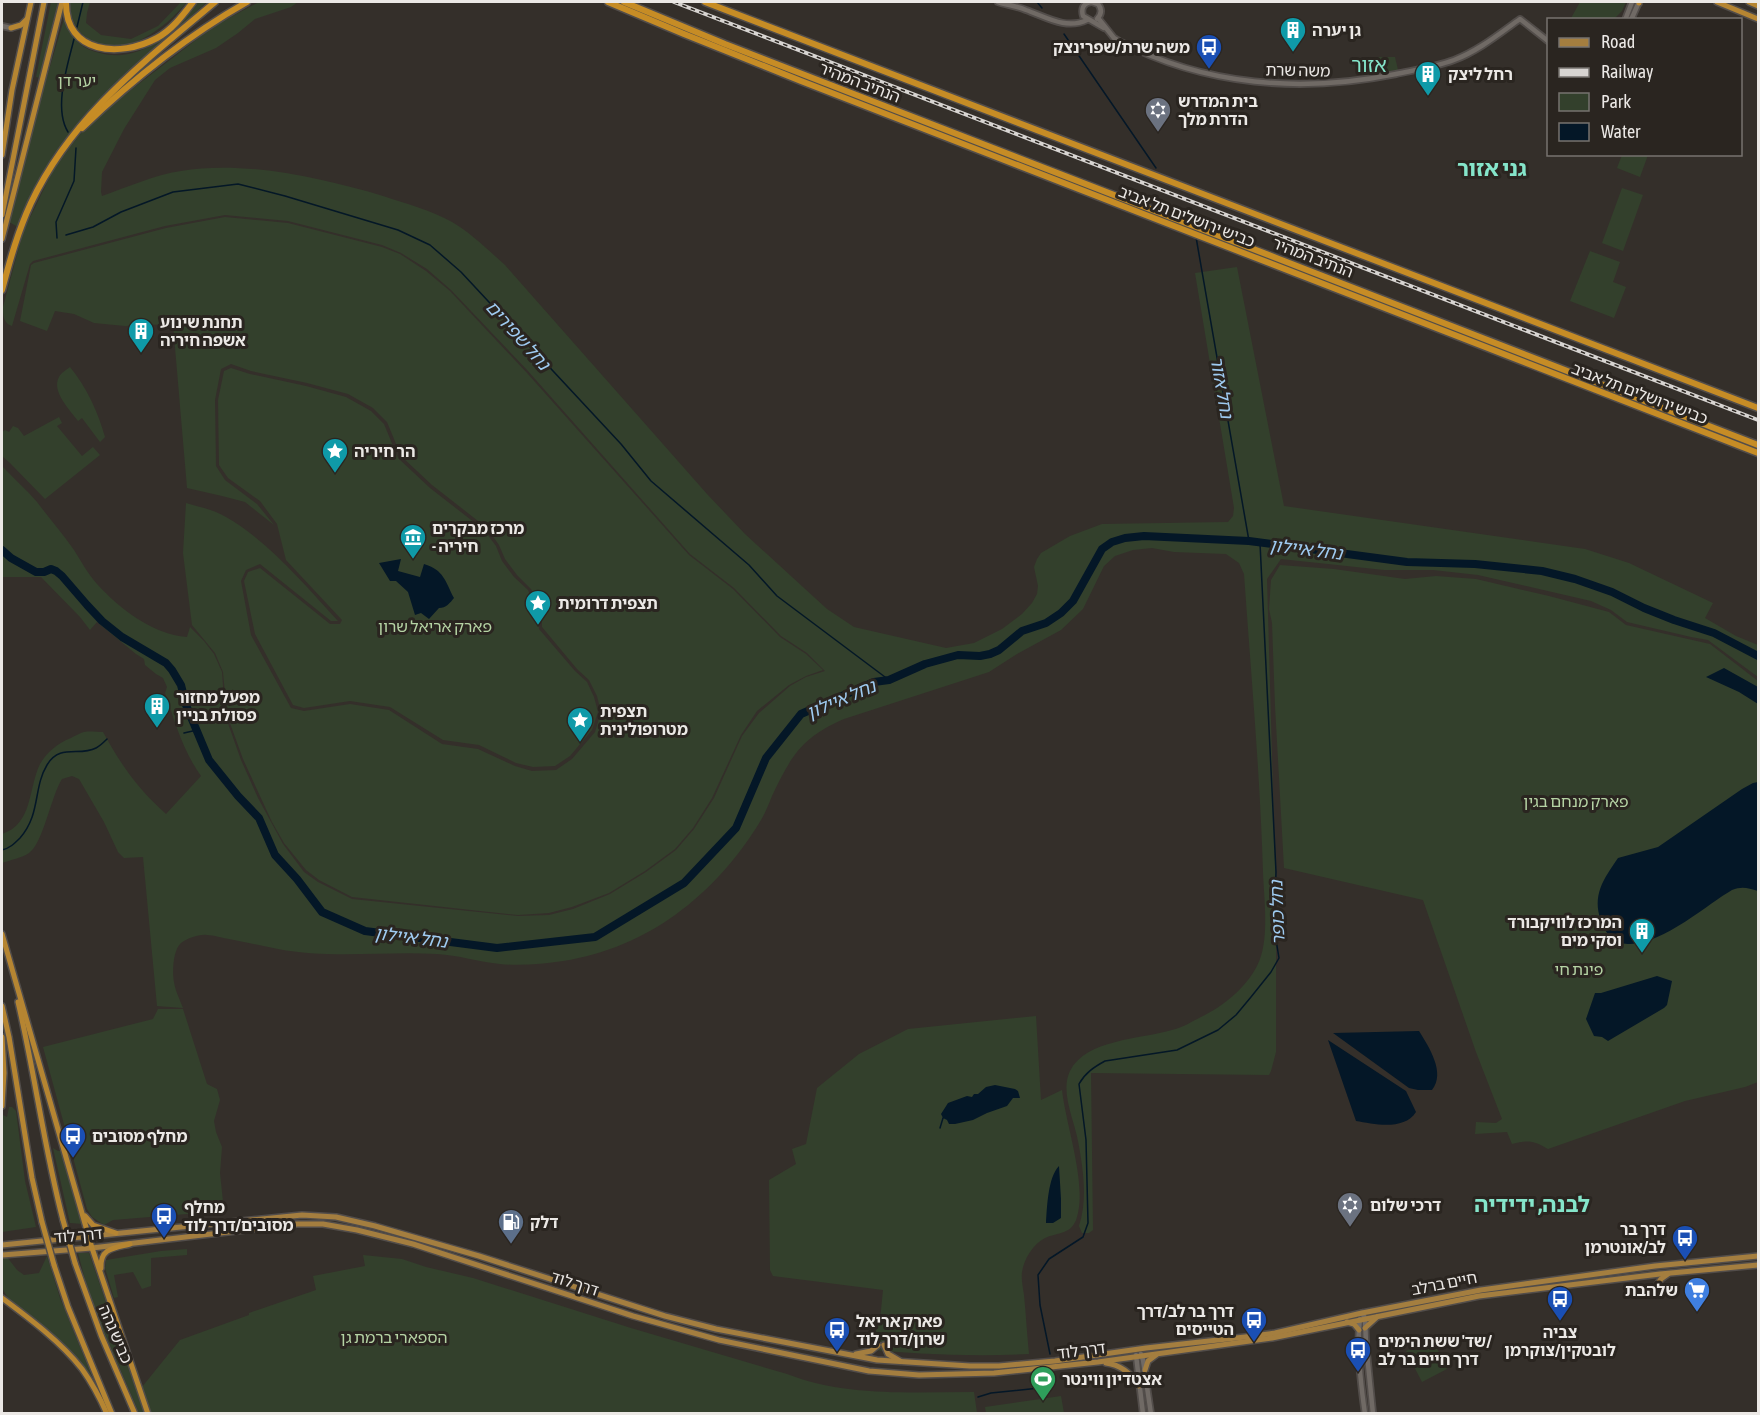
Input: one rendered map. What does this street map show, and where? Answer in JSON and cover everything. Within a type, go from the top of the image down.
[{"type":"highway","points":[[2,155],[12,90],[31,2]]},
{"type":"highway","points":[[2,215],[44,2]]},
{"type":"highway","points":[[64,2],[69,22],[81,39],[97,48],[111,50],[136,46],[156,39],[193,2]]},
{"type":"highway","points":[[2,239],[64,2]]},
{"type":"highway","points":[[2,290],[15,241],[24,218],[40,185],[65,145],[88,116],[126,78],[215,2]]},
{"type":"highway","points":[[65,145],[130,84],[219,18],[247,2]]},
{"type":"highway","points":[[601,2],[643,17]]},
{"type":"highway","name":"כביש ירושלים תל אביב","points":[[608,2],[801,81],[1758,453]]},
{"type":"highway","name":"הנתיב המהיר","points":[[624,2],[773,63],[1758,445]]},
{"type":"highway","name":"כביש ירושלים תל אביב","points":[[705,2],[1758,408]]},
{"type":"highway","points":[[1716,2],[1758,19]]},
{"type":"highway","points":[[1749,2],[1758,6]]},
{"type":"highway","points":[[11,28],[21,25],[28,18]]},
{"type":"highway","points":[[11,28],[19,33],[23,44]]},
{"type":"highway","points":[[2,936],[88,1236],[148,1413]]},
{"type":"highway","name":"כביש גהה","points":[[2,936],[26,1035],[63,1220],[75,1263],[101,1335],[135,1413]]},
{"type":"highway","name":"כביש גהה","points":[[2,1006],[42,1222],[68,1307],[112,1413]]},
{"type":"highway","points":[[2,1037],[4,1073],[2,1106]]},
{"type":"highway","points":[[82,1210],[93,1225],[116,1233]]},
{"type":"highway","points":[[119,1330],[101,1261],[104,1253],[130,1244]]},
{"type":"highway","points":[[2,1298],[53,1339],[75,1361],[92,1385],[107,1413]]},
{"type":"main road","name":"דרך לוד","points":[[2,1245],[302,1215],[336,1217],[479,1256],[687,1322],[846,1355],[904,1363],[999,1366],[1055,1361],[1137,1349]]},
{"type":"main road","name":"דרך לוד","points":[[2,1255],[92,1248],[297,1224],[323,1224],[413,1244],[633,1316],[699,1335],[754,1349],[869,1371],[956,1375],[1018,1371],[1142,1356]]},
{"type":"main road","name":"חיים ברלב","points":[[1137,1349],[1272,1334],[1363,1317],[1481,1290],[1655,1266],[1758,1256]]},
{"type":"main road","name":"חיים ברלב","points":[[1142,1356],[1272,1338],[1363,1317],[1485,1295],[1758,1265]]},
{"type":"main road","points":[[1657,1285],[1669,1273]]},
{"type":"main road","points":[[1346,1322],[1362,1329],[1381,1315]]},
{"type":"main road","points":[[846,1355],[868,1353],[881,1345],[888,1354],[904,1363]]},
{"type":"main road","points":[[1145,1370],[1149,1360],[1160,1353]]},
{"type":"main road","points":[[1098,1362],[1122,1367],[1139,1386]]},
{"type":"street","points":[[998,2],[1022,8],[1061,23],[1074,24],[1098,18],[1101,14],[1100,7],[1090,2],[1083,7],[1087,19]]},
{"type":"street","points":[[1011,2],[1022,8]]},
{"type":"street","points":[[1625,18],[1637,2]]},
{"type":"street","points":[[1632,18],[1637,2]]},
{"type":"street","name":"משה שרת","points":[[1098,18],[1119,41],[1135,50],[1193,71],[1253,81],[1319,84],[1363,81],[1428,67],[1455,59],[1481,46],[1520,19],[1547,40]]},
{"type":"street","name":"משה שרת","points":[[1087,19],[1109,32]]},
{"type":"street","points":[[2,26],[11,28]]},
{"type":"street","points":[[1363,1317],[1365,1413]]},
{"type":"street","points":[[1362,1329],[1373,1413]]},
{"type":"street","points":[[1137,1349],[1142,1356],[1151,1413]]},
{"type":"street","points":[[1137,1349],[1135,1357],[1143,1413]]},
{"type":"green space","points":[[51,2],[58,2],[40,78],[36,77]]},
{"type":"green space","points":[[69,2],[90,2],[86,23],[101,35],[131,39],[158,26],[181,2],[187,2],[167,22],[144,38],[131,44],[106,46],[94,42],[77,28],[71,16]]},
{"type":"green space","name":"יער דן","points":[[198,2],[207,2],[128,72],[84,117],[57,156],[18,227],[9,222],[37,111],[64,19],[74,37],[86,48],[100,53],[129,54],[143,50],[168,34]]},
{"type":"green space","points":[[259,2],[298,2],[291,7],[255,19],[216,48],[170,68],[155,80],[124,129],[102,172],[102,196],[151,178],[181,171],[205,168],[257,169],[309,177],[359,189],[418,207],[452,222],[473,236],[505,265],[745,534],[827,609],[854,627],[946,648],[974,643],[1002,629],[1032,603],[1038,586],[1034,567],[1037,559],[1041,553],[1070,536],[1102,524],[1228,522],[1233,516],[1234,508],[1195,273],[1237,267],[1284,506],[1585,549],[1629,563],[1713,603],[1705,618],[1736,636],[1758,645],[1758,677],[1708,640],[1627,622],[1611,610],[1591,601],[1478,575],[1433,570],[1384,570],[1281,559],[1267,579],[1276,896],[1276,1052],[1271,1071],[1269,1075],[1091,1073],[1093,1230],[1089,1233],[1082,1233],[1079,1226],[1084,1184],[1078,1141],[1067,1097],[1067,1079],[1070,1071],[1078,1060],[1101,1046],[1176,1029],[1217,1008],[1247,982],[1257,966],[1264,945],[1265,907],[1260,798],[1244,574],[1239,563],[1226,554],[1174,552],[1152,548],[1133,550],[1115,556],[1104,566],[1083,609],[1061,630],[989,672],[844,719],[818,733],[799,749],[792,759],[760,822],[721,874],[676,914],[650,931],[623,944],[563,961],[515,965],[437,954],[317,954],[201,935],[181,943],[175,956],[174,982],[183,1008],[157,1006],[143,857],[124,858],[118,852],[79,779],[72,776],[62,779],[34,848],[26,855],[2,863],[2,834],[12,829],[24,814],[40,764],[57,745],[81,733],[103,732],[130,776],[166,814],[201,776],[180,736],[165,693],[167,687],[163,678],[145,665],[144,659],[97,622],[90,630],[41,577],[2,577],[2,466],[37,502],[94,580],[126,611],[149,626],[174,635],[187,637],[190,627],[204,641],[214,654],[222,672],[225,715],[241,760],[283,844],[304,872],[318,882],[352,899],[518,916],[549,915],[573,909],[610,894],[676,850],[694,829],[714,798],[742,736],[759,713],[790,686],[806,677],[825,671],[807,653],[781,636],[734,588],[690,554],[528,371],[451,290],[427,269],[401,253],[382,245],[288,221],[225,215],[165,226],[33,261],[30,264],[12,326],[5,321],[3,307],[23,232],[56,164],[81,133],[123,96],[214,26]]},
{"type":"green space","points":[[1580,2],[1626,2],[1622,11],[1615,18],[1571,18]]},
{"type":"green space","points":[[1372,57],[1395,57],[1398,70],[1371,74]]},
{"type":"green space","points":[[1622,156],[1648,156],[1640,177],[1617,168]]},
{"type":"green space","points":[[1622,188],[1643,195],[1623,251],[1602,243]]},
{"type":"green space","points":[[225,217],[288,223],[382,247],[400,254],[426,271],[450,291],[527,373],[689,555],[733,589],[780,637],[806,654],[823,670],[789,685],[757,711],[741,735],[712,798],[693,828],[675,849],[609,893],[549,913],[518,915],[352,897],[319,880],[306,870],[284,843],[272,822],[243,759],[227,715],[223,672],[215,653],[192,625],[183,553],[186,503],[221,515],[256,538],[285,564],[338,621],[331,621],[260,564],[246,570],[241,581],[251,635],[291,708],[304,711],[350,704],[389,710],[442,744],[478,749],[532,771],[556,770],[572,759],[595,732],[601,712],[597,696],[589,680],[542,627],[542,612],[531,589],[505,559],[499,545],[487,528],[432,485],[401,456],[387,422],[373,408],[348,394],[307,383],[251,371],[231,364],[221,369],[215,400],[216,466],[225,480],[257,504],[274,525],[245,502],[187,488],[173,324],[125,326],[94,323],[74,314],[55,311],[47,331],[20,321],[31,265],[34,263],[166,228]]},
{"type":"green space","points":[[1590,251],[1620,262],[1613,282],[1626,287],[1614,318],[1570,301]]},
{"type":"green space","points":[[70,367],[87,392],[99,418],[105,437],[100,442],[82,418],[78,421],[59,394],[57,382],[59,377]]},
{"type":"green space","name":"פארק אריאל שרון","points":[[231,368],[346,397],[371,411],[384,424],[398,458],[430,488],[484,530],[496,546],[502,561],[528,590],[538,613],[539,629],[587,682],[594,697],[598,712],[592,730],[570,756],[555,766],[533,767],[516,763],[479,745],[443,740],[390,707],[350,701],[304,708],[293,705],[255,634],[244,581],[248,572],[260,568],[330,624],[340,624],[342,620],[286,560],[277,524],[260,501],[228,478],[219,465],[218,400],[224,371]]},
{"type":"green space","points":[[59,417],[62,423],[57,426],[82,456],[93,447],[100,455],[45,499],[2,456],[2,432],[5,430],[9,432],[13,426],[18,428],[24,436]]},
{"type":"green space","name":"פארק מנחם בגין","points":[[1280,565],[1334,569],[1405,579],[1436,576],[1476,579],[1549,596],[1609,612],[1626,625],[1710,644],[1758,681],[1758,1082],[1685,1101],[1548,1149],[1530,1142],[1512,1144],[1507,1132],[1475,1134],[1476,1122],[1496,1123],[1502,1119],[1423,900],[1284,868],[1272,623],[1269,609],[1271,580]]},
{"type":"green space","points":[[158,1009],[183,1009],[207,1084],[217,1089],[220,1100],[214,1121],[222,1147],[220,1173],[224,1211],[113,1220],[104,1225],[92,1217],[87,1209],[43,1047],[153,1019]]},
{"type":"green space","points":[[1036,1016],[1041,1100],[1062,1090],[1078,1171],[1079,1203],[1077,1217],[1072,1227],[1045,1238],[1037,1244],[1030,1252],[1023,1267],[1022,1281],[1029,1354],[944,1354],[860,1349],[867,1347],[875,1339],[877,1324],[880,1320],[883,1290],[773,1276],[770,1270],[769,1180],[796,1164],[792,1149],[806,1144],[817,1088],[859,1054],[908,1029]]},
{"type":"green space","points":[[9,1107],[16,1111],[25,1181],[36,1227],[2,1232],[2,1118],[3,1115],[7,1117]]},
{"type":"green space","points":[[53,1148],[61,1151],[83,1224],[70,1223]]},
{"type":"green space","points":[[187,1249],[187,1255],[151,1258],[151,1286],[142,1289],[133,1272],[114,1275],[118,1297],[114,1298],[105,1268],[106,1260]]},
{"type":"green space","points":[[78,1253],[89,1253],[144,1413],[139,1413],[91,1302]]},
{"type":"green space","name":"הספארי ברמת גן","points":[[363,1255],[402,1259],[473,1278],[631,1328],[832,1387],[879,1392],[974,1392],[977,1413],[150,1414],[142,1387],[180,1340],[316,1290],[313,1276],[365,1266]]},
{"type":"green space","points":[[47,1256],[60,1298],[98,1391],[89,1375],[9,1300],[2,1288],[2,1258],[7,1257],[24,1275],[39,1273]]},
{"type":"green space","points":[[1432,1338],[1447,1369],[1422,1382],[1406,1351]]},
{"type":"green space","name":"אצטדיון ווינטר","points":[[1061,1396],[1064,1413],[986,1413],[985,1407]]},
{"type":"water","points":[[401,559],[398,571],[420,577],[424,564],[436,569],[454,598],[446,606],[439,608],[429,619],[421,613],[415,615],[408,592],[396,581],[390,581],[379,563]]},
{"type":"water","points":[[1724,668],[1758,687],[1758,704],[1739,692],[1706,677]]},
{"type":"water","points":[[1758,782],[1758,891],[1745,888],[1732,890],[1683,923],[1644,942],[1626,944],[1611,938],[1601,921],[1598,895],[1618,858],[1658,847],[1742,789]]},
{"type":"water","points":[[1657,976],[1672,981],[1667,1005],[1664,1008],[1608,1041],[1594,1036],[1586,1019],[1595,993]]},
{"type":"water","points":[[1419,1031],[1437,1068],[1436,1083],[1432,1090],[1409,1088],[1333,1033]]},
{"type":"water","points":[[1328,1040],[1406,1091],[1416,1112],[1411,1118],[1388,1125],[1356,1121]]},
{"type":"water","points":[[995,1085],[1015,1089],[1020,1098],[1013,1098],[1007,1106],[973,1120],[949,1124],[943,1118],[941,1114],[948,1103],[967,1096],[972,1097],[986,1087]]},
{"type":"water","points":[[1059,1166],[1061,1218],[1053,1223],[1046,1223],[1050,1185]]},
{"type":"waterway","points":[[77,27],[83,2]]},
{"type":"waterway","name":"נחל אזור","points":[[1037,2],[1042,8]]},
{"type":"waterway","name":"נחל אזור","points":[[1064,34],[1156,168]]},
{"type":"waterway","points":[[68,132],[64,122],[62,99],[74,39]]},
{"type":"waterway","points":[[57,238],[56,222],[74,181],[76,148]]},
{"type":"waterway","name":"נחל שפירים","points":[[66,235],[93,227],[121,212],[173,192],[238,184],[398,230],[430,245],[461,272],[621,444],[651,481],[749,565],[777,596],[889,680]]},
{"type":"waterway","name":"נחל אזור","points":[[1196,237],[1249,541]]},
{"type":"waterway","name":"נחל איילון","points":[[2,550],[11,558],[36,572],[51,569],[56,571],[102,621],[122,637],[166,663],[181,685],[186,705],[209,760],[259,818],[275,855],[322,912],[365,931],[497,948],[595,937],[684,883],[736,828],[766,758],[801,714],[874,682],[889,680],[925,664],[958,655],[980,656],[999,650],[1022,631],[1046,623],[1061,613],[1073,601],[1102,549],[1112,542],[1125,538],[1144,536],[1249,541],[1407,562],[1475,564],[1542,571],[1575,579],[1612,592],[1644,608],[1714,633],[1758,656]]},
{"type":"waterway","name":"נחל כופר","points":[[1050,1354],[1040,1305],[1038,1275],[1049,1259],[1083,1237],[1088,1223],[1086,1140],[1079,1084],[1090,1071],[1105,1061],[1177,1050],[1218,1030],[1236,1015],[1271,972],[1279,958],[1274,928],[1276,872],[1260,543]]},
{"type":"waterway","points":[[184,733],[197,730]]},
{"type":"waterway","points":[[2,850],[14,844],[27,829],[43,774],[52,758],[64,752],[90,750],[107,739]]},
{"type":"waterway","points":[[940,1128],[943,1118]]},
{"type":"waterway","name":"נחל כופר","points":[[978,1397],[991,1393],[1049,1387],[1052,1381]]},
{"type":"railway","points":[[674,2],[1758,420]]},
{"type":"place","name":"גן יערה","points":[[1293,53]]},
{"type":"place","name":"משה שרת/שפרינצק","points":[[1209,70]]},
{"type":"place","name":"רחל ליצק","points":[[1428,97]]},
{"type":"place","name":"בית המדרש הדרת מלך","points":[[1158,133]]},
{"type":"place","name":"תחנת שינוע אשפה חיריה","points":[[141,354]]},
{"type":"place","name":"הר חיריה","points":[[335,474]]},
{"type":"place","name":"מרכז מבקרים - חיריה","points":[[413,560]]},
{"type":"place","name":"תצפית דרומית","points":[[538,626]]},
{"type":"place","name":"מפעל מחזור פסולת בניין","points":[[157,729]]},
{"type":"place","name":"תצפית מטרופולינית","points":[[580,743]]},
{"type":"place","name":"המרכז לוויקבורד וסקי מים","points":[[1642,954]]},
{"type":"place","name":"מחלף מסובים","points":[[73,1159]]},
{"type":"place","name":"דרכי שלום","points":[[1350,1228]]},
{"type":"place","name":"מחלף מסובים/דרך לוד","points":[[164,1239]]},
{"type":"place","name":"דלק","points":[[511,1245]]},
{"type":"place","name":"דרך בר לב/אונטרמן","points":[[1685,1261]]},
{"type":"place","name":"שלהבת","points":[[1697,1313]]},
{"type":"place","name":"צביה לובטקין/צוקרמן","points":[[1560,1322]]},
{"type":"place","name":"דרך בר לב/דרך הטייסים","points":[[1254,1343]]},
{"type":"place","name":"פארק אריאל שרון/דרך לוד","points":[[837,1353]]},
{"type":"place","name":"שד' ששת הימים/ דרך חיים בר לב","points":[[1358,1373]]},
{"type":"place","name":"אצטדיון ווינטר","points":[[1043,1402]]},
{"type":"district","name":"אזור","points":[[1369,64]]},
{"type":"district","name":"גני אזור","points":[[1492,168]]},
{"type":"district","name":"לבנה, ידידיה","points":[[1532,1204]]},
{"type":"park label","name":"פינת חי","points":[[1579,969]]}]
